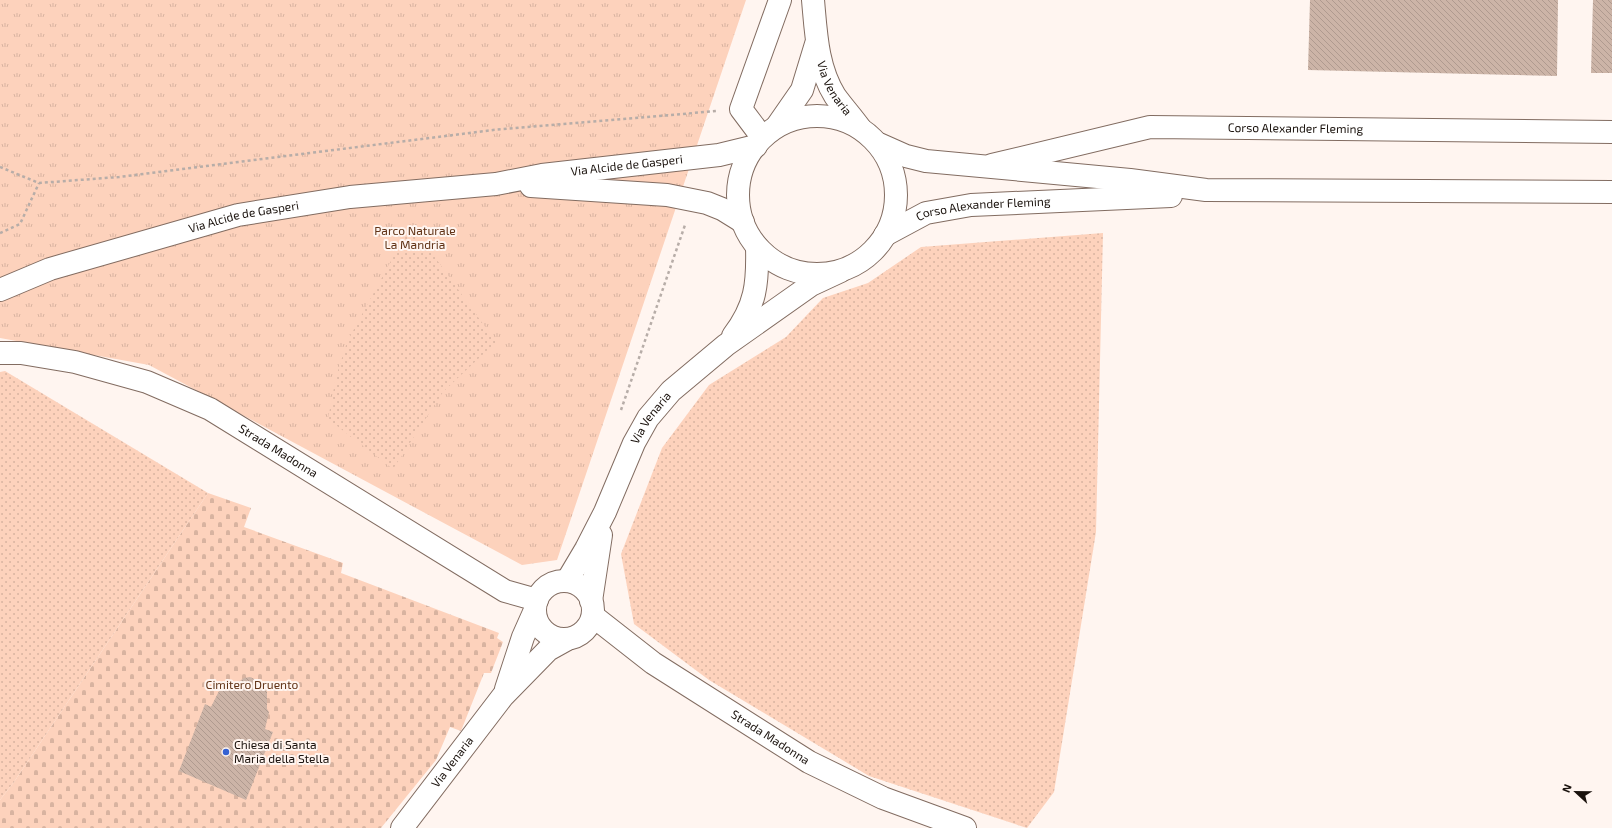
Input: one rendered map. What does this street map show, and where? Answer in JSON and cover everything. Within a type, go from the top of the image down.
[{"type":"street","points":[[765,136],[741,109],[780,0]]},
{"type":"street","name":"Via Venaria","points":[[813,0],[816,44],[825,75],[835,95],[860,128]]},
{"type":"street","name":"Via Venaria","points":[[743,222],[739,206],[738,184],[746,158],[802,90],[816,44]]},
{"type":"street","name":"Via Alcide de Gasperi","points":[[0,290],[50,269],[238,215],[350,197],[496,184],[542,175],[720,155],[765,136],[795,118],[813,115],[838,118],[860,128]]},
{"type":"street","name":"Corso Alexander Fleming","points":[[983,167],[1150,127],[1612,132]]},
{"type":"street","points":[[743,222],[757,247],[774,262],[796,272],[818,275],[841,271],[865,259],[883,240],[894,216],[897,189],[892,165],[879,144],[860,128]]},
{"type":"street","name":"Corso Alexander Fleming","points":[[879,144],[906,156],[926,161],[1130,180],[1206,190],[1612,192]]},
{"type":"street","name":"Via Alcide de Gasperi","points":[[496,184],[644,193],[694,200],[722,209],[743,222]]},
{"type":"street","name":"Corso Alexander Fleming","points":[[885,235],[926,213],[970,205],[1167,196],[1206,190]]},
{"type":"street","name":"Via Venaria","points":[[726,345],[745,320],[754,298],[758,272],[757,247]]},
{"type":"street","name":"Via Venaria","points":[[567,581],[586,549],[605,512],[634,443],[648,418],[671,391],[726,345],[810,285],[841,271]]},
{"type":"street","name":"Strada Madonna","points":[[0,353],[21,353],[75,362],[147,382],[210,409],[505,591],[536,605]]},
{"type":"street","name":"Via Venaria","points":[[592,608],[597,551],[605,512]]},
{"type":"street","points":[[558,581],[567,581],[584,589],[592,608],[583,632],[575,638],[566,640],[556,639],[548,635],[536,620],[536,605],[541,592],[548,585],[558,581]]},
{"type":"street","name":"Via Venaria","points":[[503,696],[523,637],[536,605]]},
{"type":"street","name":"Strada Madonna","points":[[592,608],[653,663],[809,762],[882,798],[965,828]]},
{"type":"street","name":"Via Venaria","points":[[402,828],[503,696],[548,650],[566,640]]},
{"type":"path","points":[[0,167],[39,183],[119,178],[493,130],[741,109]]},
{"type":"path","points":[[0,233],[20,224],[39,183]]},
{"type":"path","points":[[619,417],[694,200]]},
{"type":"green space","name":"Parco Naturale La Mandria","points":[[0,0],[746,0],[557,560],[522,565],[149,365],[0,338]]},
{"type":"green space","points":[[411,224],[496,342],[443,392],[393,469],[328,419],[336,377],[347,342]]},
{"type":"green space","points":[[1103,233],[1096,532],[1054,792],[1027,828],[869,776],[709,680],[634,624],[621,554],[662,448],[709,385],[786,337],[823,298],[868,283],[921,247]]},
{"type":"green space","points":[[5,371],[208,493],[14,782],[0,800],[0,372]]},
{"type":"green space","name":"Cimitero Druento","points":[[208,493],[251,508],[244,527],[343,563],[341,573],[499,633],[497,638],[503,642],[491,673],[484,673],[461,731],[450,727],[436,760],[381,828],[0,828],[0,800],[14,782]]},
{"type":"building","points":[[1310,0],[1558,0],[1557,76],[1308,70]]},
{"type":"building","points":[[1593,0],[1612,0],[1612,73],[1591,73]]},
{"type":"building","name":"Chiesa di Santa Maria della Stella","points":[[250,677],[263,683],[267,692],[267,709],[269,712],[265,729],[273,732],[246,800],[179,771],[205,704],[211,707],[219,691],[229,689],[244,678]]},
{"type":"place","name":"Chiesa di Santa Maria della Stella","points":[[226,752]]}]
